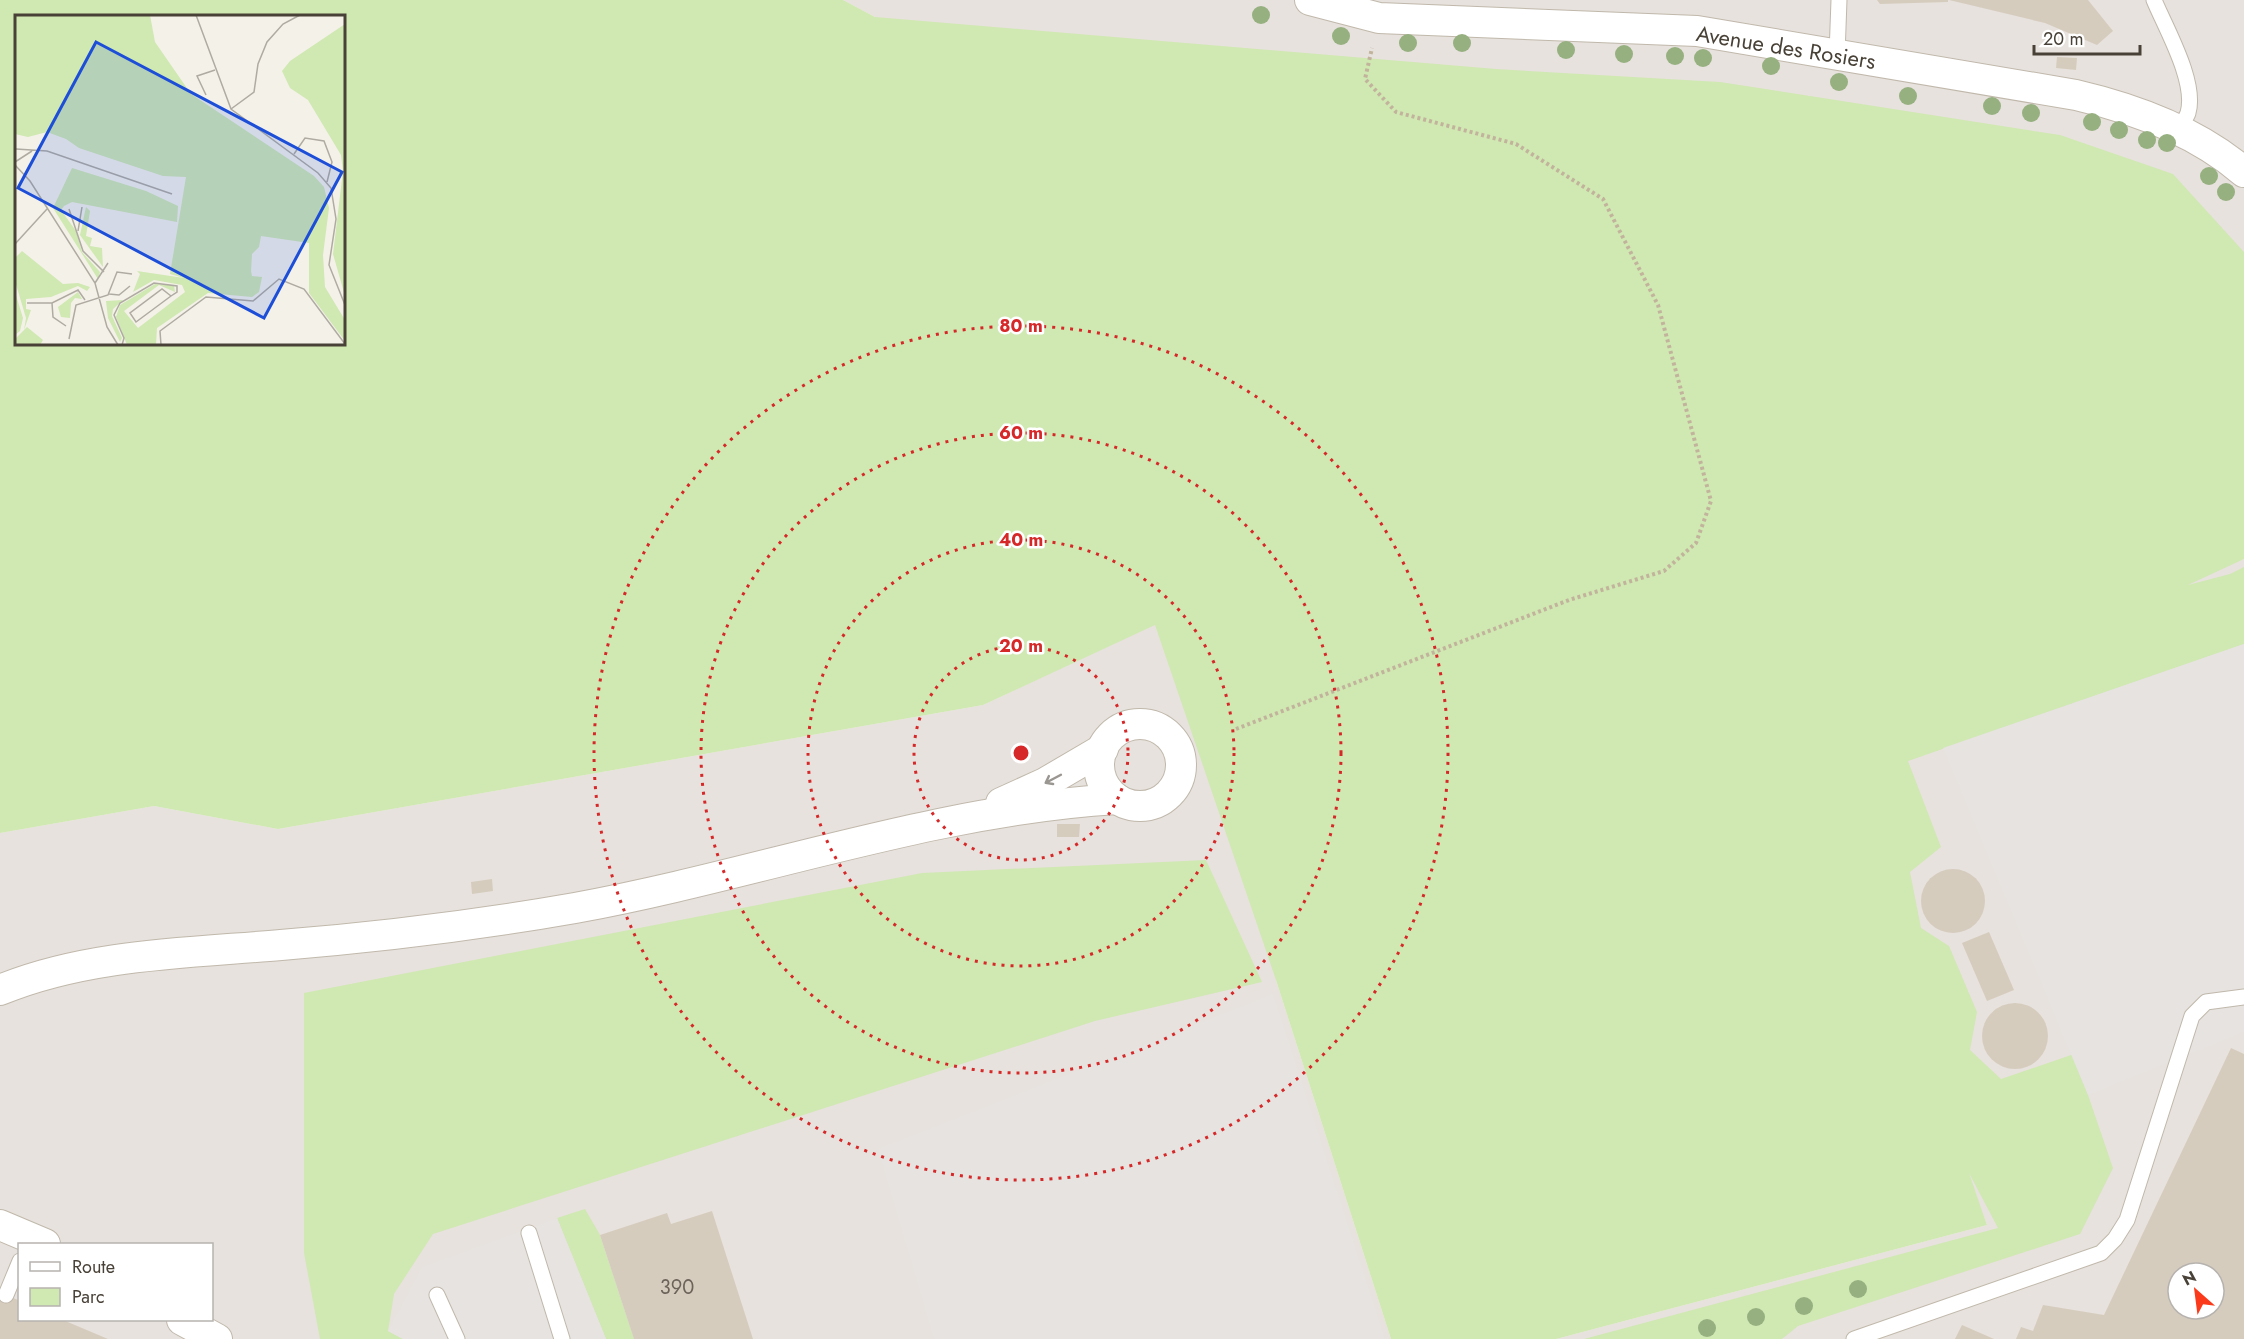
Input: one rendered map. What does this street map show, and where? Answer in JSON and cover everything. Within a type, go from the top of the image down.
[{"type":"street","name":"Avenue des Rosiers","points":[[1310,0],[1379,18],[1697,31],[2076,95],[2123,106],[2179,130],[2228,158],[2244,172]]},
{"type":"street","points":[[1133,725],[1158,728],[1168,736],[1181,758],[1177,783],[1163,799],[1144,806],[1130,805],[1117,799],[1107,789],[1101,776],[1099,762],[1103,749],[1110,738],[1120,730],[1133,725]]},
{"type":"street","points":[[956,820],[1045,783],[1103,749]]},
{"type":"street","points":[[0,990],[23,980],[68,969],[134,959],[352,939],[576,908],[743,872],[956,820],[1072,802],[1117,799]]},
{"type":"street","points":[[184,1321],[217,1339]]},
{"type":"lane","points":[[1837,55],[1839,0]]},
{"type":"lane","points":[[2154,0],[2190,91],[2188,112],[2179,130]]},
{"type":"lane","points":[[1854,1339],[2101,1253],[2115,1239],[2127,1220],[2192,1016],[2206,1002],[2244,997]]},
{"type":"lane","points":[[529,1233],[562,1339]]},
{"type":"lane","points":[[6,1295],[18,1237]]},
{"type":"lane","points":[[437,1295],[457,1339]]},
{"type":"path","points":[[1236,729],[1569,600],[1664,572],[1696,543],[1711,501],[1658,305],[1603,199],[1516,144],[1396,112],[1365,79],[1379,18]]},
{"type":"shaded area","points":[[843,0],[2244,0],[2244,361],[1276,980],[1391,1339],[0,1339],[0,833],[154,806],[278,829],[983,705],[1156,624],[875,17]]},
{"type":"shaded area","points":[[2244,559],[2244,1339],[1556,1339],[1987,1225],[1805,724]]},
{"type":"shaded area","points":[[2244,644],[2244,1032],[2088,1095],[1943,748]]},
{"type":"shaded area","points":[[1273,994],[1385,1339],[934,1339],[878,1149]]},
{"type":"shaded area","points":[[557,1218],[606,1339],[403,1339],[388,1331],[422,1267]]},
{"type":"green space","points":[[0,0],[843,0],[875,17],[1496,69],[1720,82],[2060,135],[2173,174],[2244,252],[2244,559],[2188,585],[2230,574],[2244,567],[2244,644],[1908,761],[1941,847],[1910,872],[1921,928],[1949,946],[1977,1012],[1970,1050],[2001,1079],[2074,1054],[2113,1168],[2080,1234],[1798,1326],[1782,1339],[1584,1339],[1998,1228],[1969,1173],[1987,1225],[1556,1339],[1391,1339],[1276,980],[1155,625],[983,705],[278,829],[154,806],[0,833]]},
{"type":"green space","points":[[1206,860],[1262,982],[1095,1021],[433,1234],[394,1294],[388,1331],[403,1339],[320,1339],[304,1253],[304,993],[922,873]]},
{"type":"green space","points":[[585,1209],[600,1235],[634,1339],[606,1339],[557,1218]]},
{"type":"building","points":[[1877,0],[1948,0],[1948,2],[1880,4]]},
{"type":"building","points":[[1949,0],[2088,0],[2113,31],[2097,45],[2045,23]]},
{"type":"building","points":[[2057,57],[2077,58],[2076,70],[2056,68]]},
{"type":"building","points":[[1057,824],[1080,824],[1079,837],[1057,837]]},
{"type":"building","points":[[1947,869],[1959,869],[1976,878],[1983,889],[1985,901],[1983,913],[1976,924],[1959,933],[1947,933],[1935,928],[1926,919],[1921,907],[1921,895],[1926,883],[1935,874]]},
{"type":"building","points":[[492,879],[493,891],[472,894],[471,882]]},
{"type":"building","points":[[1989,932],[2014,990],[1987,1001],[1962,943]]},
{"type":"building","points":[[2015,1003],[2027,1006],[2038,1013],[2045,1024],[2048,1036],[2045,1048],[2038,1059],[2027,1066],[2015,1069],[2003,1066],[1992,1059],[1985,1048],[1982,1036],[1985,1024],[1992,1013],[2003,1006]]},
{"type":"building","points":[[2231,1048],[2244,1054],[2244,1339],[2016,1339],[2021,1327],[2033,1331],[2043,1305],[2104,1315]]},
{"type":"building","points":[[712,1211],[753,1339],[634,1339],[600,1235],[667,1213],[671,1224]]},
{"type":"building","points":[[0,1292],[18,1300],[18,1321],[65,1321],[108,1339],[0,1339]]},
{"type":"building","points":[[1962,1325],[1994,1339],[1955,1339]]}]
